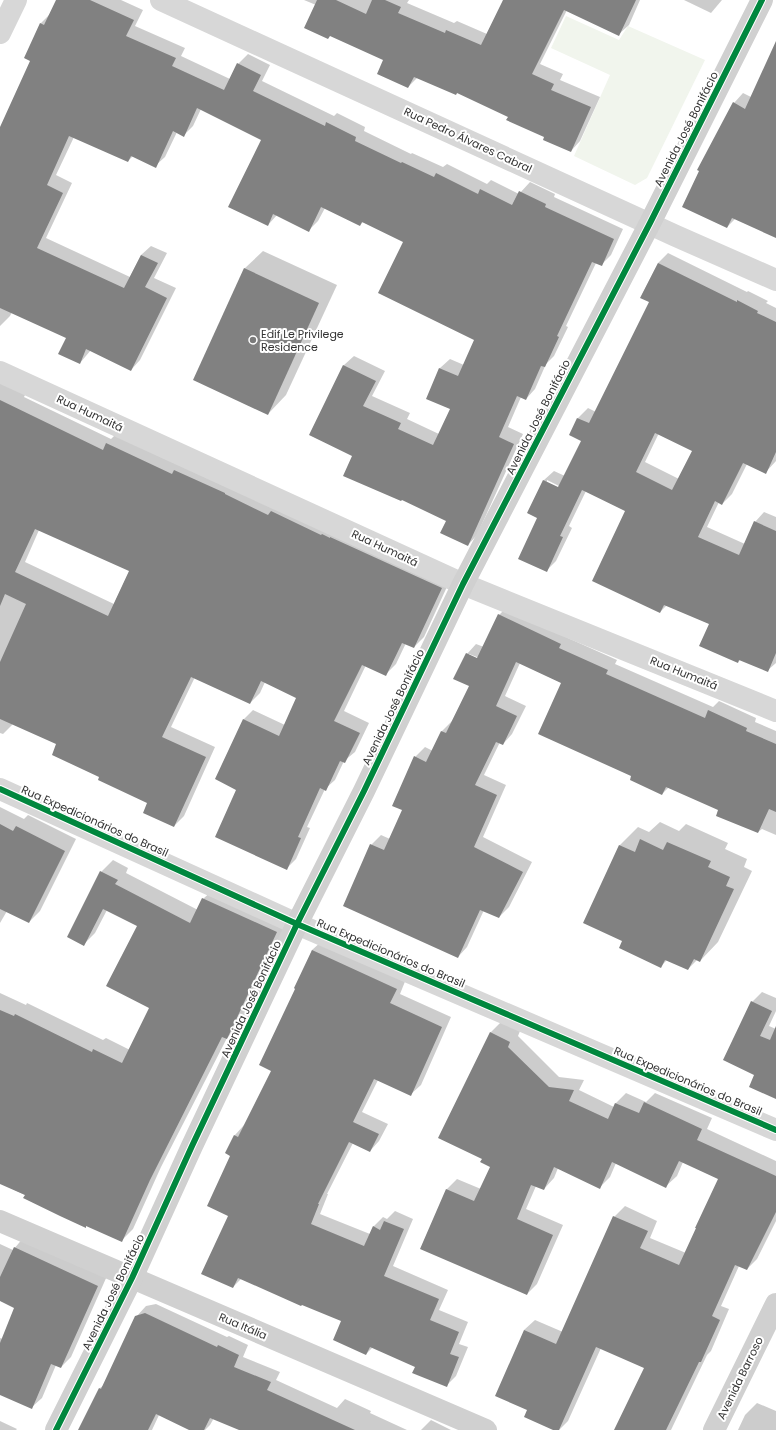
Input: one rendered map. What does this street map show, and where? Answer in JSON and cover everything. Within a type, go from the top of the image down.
[{"type":"street","points":[[0,33],[16,0]]},
{"type":"street","name":"Rua Pedro Álvares Cabral","points":[[161,0],[676,236],[776,280]]},
{"type":"street","name":"Avenida José Bonifácio","points":[[56,1430],[132,1278],[298,924],[364,791],[463,584],[650,223],[762,0]]},
{"type":"street","name":"Rua Humaitá","points":[[0,372],[463,584],[776,711]]},
{"type":"street","name":"Rua Expedicionários do Brasil","points":[[0,790],[298,924],[776,1130]]},
{"type":"street","name":"Rua Itália","points":[[0,1221],[486,1430]]},
{"type":"street","name":"Avenida Barroso","points":[[714,1430],[776,1304]]},
{"type":"shaded area","points":[[566,16],[619,40],[628,26],[705,60],[647,178],[635,185],[574,156],[610,75],[551,48]]},
{"type":"building","points":[[56,0],[90,0],[134,20],[126,36],[176,58],[172,66],[224,90],[237,63],[261,75],[253,91],[325,126],[326,122],[356,137],[355,141],[401,163],[402,162],[434,177],[436,173],[478,194],[480,189],[512,205],[519,191],[546,204],[545,207],[614,239],[602,266],[592,262],[557,336],[559,337],[545,367],[541,366],[526,400],[517,396],[499,437],[514,444],[468,546],[440,533],[446,521],[402,500],[401,501],[343,476],[352,456],[309,435],[343,365],[376,381],[363,406],[401,423],[398,429],[433,445],[450,409],[426,399],[439,368],[458,376],[474,340],[378,293],[403,242],[362,222],[360,226],[321,207],[309,232],[273,214],[268,226],[228,207],[261,140],[197,108],[184,137],[173,131],[156,168],[131,156],[128,162],[69,136],[47,185],[63,193],[37,248],[124,288],[141,255],[158,263],[145,287],[167,298],[131,371],[86,349],[80,364],[58,354],[66,338],[0,308],[0,127],[30,61],[24,58],[40,23],[44,25]]},
{"type":"building","points":[[317,0],[336,0],[366,14],[372,0],[385,0],[401,7],[398,13],[445,33],[446,30],[481,45],[503,0],[636,0],[619,36],[564,10],[532,74],[554,84],[551,90],[591,107],[571,152],[543,140],[544,137],[506,120],[508,117],[457,93],[456,95],[414,77],[408,88],[377,74],[383,60],[330,36],[328,39],[304,28]]},
{"type":"building","points":[[776,41],[776,238],[732,218],[727,228],[682,207],[699,171],[697,170],[733,102],[745,109]]},
{"type":"building","points":[[658,263],[737,302],[737,300],[758,311],[757,313],[776,322],[776,452],[766,474],[743,463],[722,505],[715,501],[698,537],[739,555],[754,521],[776,531],[776,653],[768,672],[739,660],[738,663],[699,646],[709,624],[664,605],[660,613],[592,581],[625,511],[582,490],[560,536],[563,537],[547,572],[518,559],[537,518],[527,513],[543,480],[558,487],[581,441],[569,435],[577,418],[589,423],[649,302],[640,298]],"holes":[[[655,433],[692,451],[672,490],[636,472]]]},
{"type":"building","name":"Edif Le Privilege Residence","points":[[244,268],[319,303],[268,415],[193,380]]},
{"type":"building","points":[[0,400],[103,450],[106,443],[172,474],[174,470],[225,493],[268,515],[271,511],[321,535],[330,537],[442,588],[414,648],[402,643],[386,676],[362,665],[334,721],[360,733],[345,763],[340,761],[326,791],[320,788],[298,837],[301,838],[287,870],[215,837],[236,790],[215,779],[243,719],[279,736],[296,698],[261,681],[250,704],[191,677],[162,737],[206,757],[174,827],[143,813],[147,803],[98,780],[99,777],[52,755],[56,744],[0,719],[0,662],[26,604],[5,594],[0,606]],"holes":[[[35,529],[129,571],[108,616],[15,572]]]},
{"type":"building","points":[[498,614],[561,644],[559,648],[608,670],[606,674],[705,718],[708,710],[747,728],[746,731],[776,744],[776,812],[769,809],[758,833],[716,816],[718,810],[666,787],[662,795],[630,780],[631,776],[538,734],[561,683],[516,662],[496,706],[517,716],[503,745],[496,742],[475,785],[497,795],[474,847],[523,872],[499,918],[480,910],[458,958],[343,906],[370,844],[384,850],[402,810],[392,806],[414,756],[426,762],[441,731],[446,733],[469,686],[453,679],[466,653],[477,658]]},
{"type":"building","points":[[0,824],[13,831],[16,826],[65,851],[29,923],[0,909]]},
{"type":"building","points":[[640,839],[663,850],[667,842],[711,861],[708,867],[730,877],[726,886],[734,889],[700,962],[694,959],[688,970],[665,960],[661,968],[619,948],[622,941],[583,923],[619,845],[635,852]]},
{"type":"building","points":[[100,871],[118,880],[115,884],[190,923],[202,898],[277,932],[227,1039],[222,1037],[150,1180],[122,1242],[60,1216],[23,1198],[25,1195],[0,1184],[0,1010],[14,1016],[15,1014],[92,1052],[93,1049],[122,1063],[149,1008],[106,986],[137,926],[103,909],[84,946],[67,937]]},
{"type":"building","points":[[312,950],[397,989],[390,1003],[442,1027],[411,1096],[374,1079],[353,1122],[379,1134],[370,1152],[349,1142],[318,1204],[311,1224],[364,1246],[373,1226],[380,1230],[384,1221],[404,1229],[384,1276],[439,1299],[430,1320],[459,1332],[450,1354],[459,1357],[447,1387],[412,1373],[415,1367],[370,1347],[366,1355],[333,1340],[341,1321],[302,1305],[301,1306],[238,1278],[233,1288],[201,1274],[228,1216],[207,1206],[230,1156],[225,1153],[234,1135],[238,1137],[271,1071],[259,1065]]},
{"type":"building","points":[[751,1001],[772,1011],[760,1036],[770,1040],[776,1026],[776,1099],[749,1087],[754,1075],[723,1060]]},
{"type":"building","points":[[490,1032],[510,1042],[508,1047],[549,1087],[574,1090],[569,1101],[608,1119],[615,1103],[639,1113],[644,1102],[702,1129],[697,1140],[776,1176],[776,1212],[747,1270],[735,1265],[712,1316],[720,1320],[701,1362],[699,1362],[666,1430],[614,1430],[644,1368],[596,1347],[559,1430],[553,1430],[524,1417],[527,1410],[495,1396],[524,1330],[556,1344],[613,1216],[648,1231],[640,1248],[679,1265],[718,1179],[679,1161],[666,1188],[612,1162],[600,1189],[554,1167],[544,1190],[531,1185],[517,1219],[553,1235],[527,1295],[420,1249],[446,1189],[474,1201],[490,1167],[480,1162],[482,1159],[438,1138]]},
{"type":"building","points":[[14,1247],[98,1286],[61,1368],[51,1364],[32,1409],[0,1395],[0,1343],[14,1308],[0,1301],[0,1277]]},
{"type":"building","points":[[145,1313],[217,1347],[218,1345],[239,1355],[234,1367],[271,1382],[267,1390],[355,1430],[239,1430],[210,1418],[204,1430],[189,1430],[156,1414],[148,1430],[78,1430],[99,1388],[101,1389],[135,1316]]},
{"type":"cycle path","points":[[56,1430],[132,1278],[192,1146],[297,924],[364,791],[463,584],[650,223],[762,0]]},
{"type":"cycle path","points":[[0,789],[297,924],[776,1130]]},
{"type":"place","name":"Edif Le Privilege Residence","points":[[253,340]]}]
